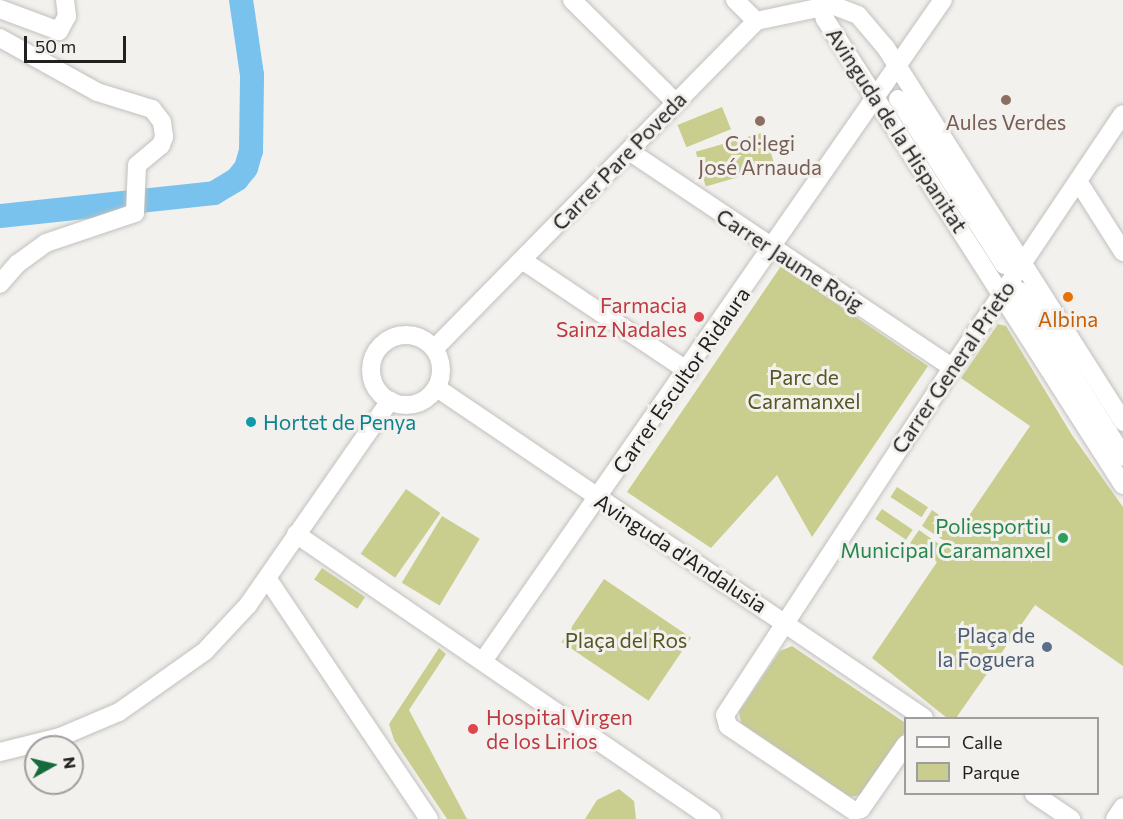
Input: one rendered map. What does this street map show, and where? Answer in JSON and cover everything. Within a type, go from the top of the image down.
[{"type":"street","points":[[0,9],[59,31],[67,16],[65,0]]},
{"type":"street","points":[[572,0],[675,103]]},
{"type":"street","points":[[735,0],[756,21],[820,6]]},
{"type":"street","name":"Carrer Escultor Ridaura","points":[[483,661],[773,249],[943,0]]},
{"type":"street","name":"Avinguda de la Hispanitat","points":[[1123,422],[898,66],[858,15],[841,7],[820,6],[825,19],[877,98],[1123,456]]},
{"type":"street","name":"Carrer Pare Poveda","points":[[435,348],[756,21]]},
{"type":"street","points":[[0,38],[97,92],[142,104],[159,115],[164,137],[161,145],[139,161],[135,213],[46,243],[18,263],[0,284]]},
{"type":"street","name":"Avinguda de la Hispanitat","points":[[898,99],[1004,265]]},
{"type":"street","name":"Carrer General Prieto","points":[[904,747],[861,809],[854,811],[728,726],[725,715],[952,367],[1011,292],[1023,263],[1123,114]]},
{"type":"street","name":"Carrer Jaume Roig","points":[[629,151],[952,367]]},
{"type":"street","points":[[1078,182],[1123,252]]},
{"type":"street","points":[[522,260],[688,371]]},
{"type":"street","name":"Avinguda de la Hispanitat","points":[[1011,292],[1123,484]]},
{"type":"street","points":[[413,335],[435,348],[442,367],[437,388],[416,404],[390,401],[377,390],[371,374],[373,358],[383,344],[397,336],[413,335]]},
{"type":"street","name":"Avinguda d'Andalusia","points":[[437,388],[598,499],[786,622],[922,717]]},
{"type":"street","points":[[0,753],[60,736],[119,712],[206,651],[267,578],[390,401]]},
{"type":"street","points":[[296,534],[712,819]]},
{"type":"street","points":[[267,578],[429,819]]},
{"type":"street","points":[[1035,795],[1071,819]]},
{"type":"street","points":[[1115,819],[1123,807]]},
{"type":"green space","points":[[722,107],[731,129],[686,147],[677,125]]},
{"type":"green space","points":[[765,132],[775,167],[706,186],[696,152]]},
{"type":"green space","name":"Parc de Caramanxel","points":[[781,266],[928,366],[812,537],[777,475],[711,548],[627,492]]},
{"type":"green space","points":[[998,324],[1006,326],[1072,435],[1123,507],[1123,666],[1035,605],[957,717],[946,717],[872,658],[937,562],[910,543],[919,530],[946,549],[949,544],[922,526],[932,510],[960,529],[1030,426],[961,378]]},
{"type":"green space","points":[[897,487],[928,507],[921,517],[890,497]]},
{"type":"green space","points":[[406,489],[440,513],[395,578],[361,554]]},
{"type":"green space","points":[[882,509],[913,530],[906,540],[875,519]]},
{"type":"green space","points":[[442,516],[480,539],[440,606],[402,583]]},
{"type":"green space","points":[[322,568],[365,597],[357,609],[314,580]]},
{"type":"green space","name":"Plaça del Ros","points":[[604,579],[691,638],[649,701],[562,642]]},
{"type":"green space","points":[[792,646],[904,722],[904,733],[861,795],[850,797],[741,723],[739,712],[780,651]]},
{"type":"green space","points":[[439,648],[446,654],[409,710],[467,819],[447,819],[394,740],[389,724]]},
{"type":"green space","points":[[619,789],[634,801],[636,819],[585,819],[597,800]]},
{"type":"waterway","points":[[0,216],[214,193],[237,179],[246,168],[251,151],[252,75],[241,0]]},
{"type":"place","name":"Aules Verdes","points":[[1006,100]]},
{"type":"place","name":"Col·legi José Arnauda","points":[[760,121]]},
{"type":"place","name":"Albina","points":[[1068,297]]},
{"type":"place","name":"Farmacia Sainz Nadales","points":[[699,317]]},
{"type":"place","name":"Hortet de Penya","points":[[251,422]]},
{"type":"place","name":"Poliesportiu Municipal Caramanxel","points":[[1063,538]]},
{"type":"place","name":"Plaça de la Foguera","points":[[1047,647]]},
{"type":"place","name":"Hospital Virgen de los Lirios","points":[[473,729]]}]
